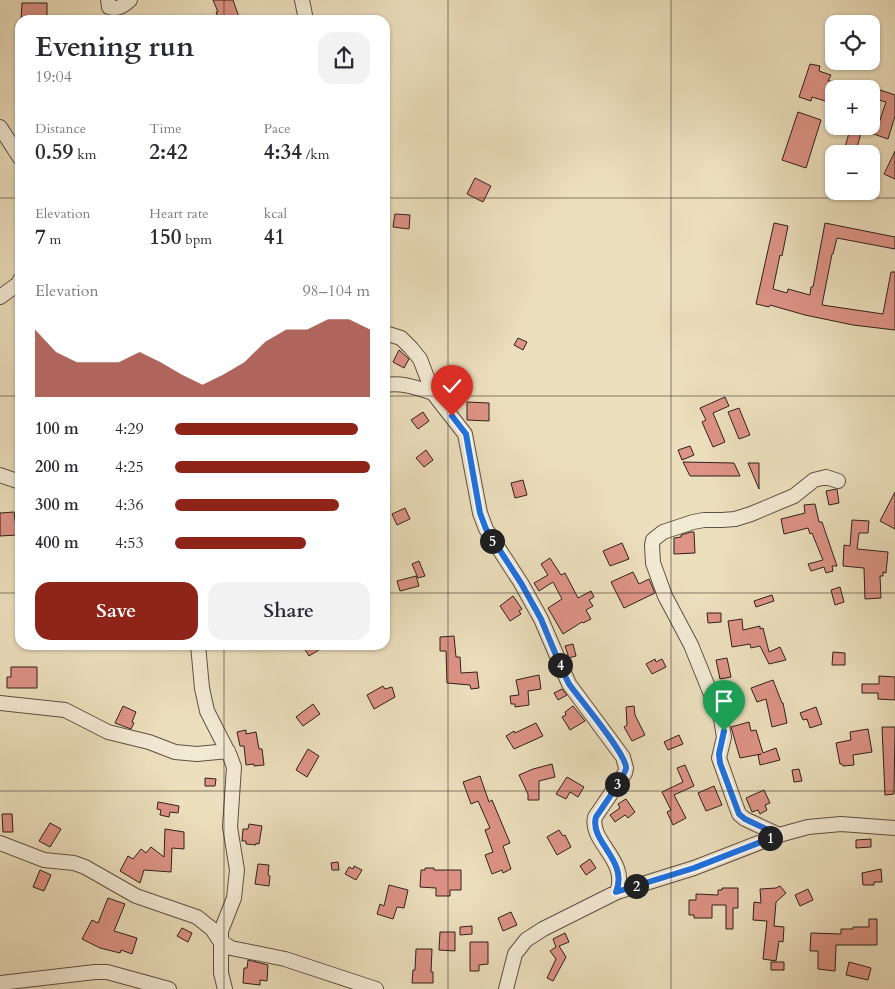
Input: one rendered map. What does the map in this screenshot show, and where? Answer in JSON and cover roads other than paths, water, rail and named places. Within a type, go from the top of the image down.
[{"type":"street","points":[[108,0],[109,7],[111,8],[118,8],[130,0]]},
{"type":"street","points":[[302,0],[305,15]]},
{"type":"street","points":[[0,127],[15,150]]},
{"type":"street","points":[[0,297],[15,284]]},
{"type":"street","points":[[390,335],[401,338],[420,359],[433,394],[466,434],[480,513],[486,529],[521,583],[541,619],[569,684],[619,750],[626,764],[625,773],[594,822],[597,834],[612,856],[619,875],[620,883],[616,892]]},
{"type":"street","points":[[390,384],[405,384],[433,394]]},
{"type":"street","points":[[0,475],[15,480]]},
{"type":"street","points":[[779,835],[745,819],[739,814],[719,758],[724,737],[721,719],[691,645],[665,596],[654,562],[652,545],[653,540],[663,532],[693,522],[735,519],[751,514],[794,496],[814,480],[826,477],[838,482]]},
{"type":"street","points":[[198,650],[202,688],[207,711],[234,767],[230,827],[237,880],[232,904],[222,925],[220,941],[221,974],[225,989]]},
{"type":"street","points":[[0,703],[65,710],[108,732],[150,742],[175,752],[197,754],[228,752]]},
{"type":"street","points":[[506,989],[515,954],[526,940],[543,928],[616,892],[694,868],[779,835],[808,827],[840,824],[895,828]]},
{"type":"street","points":[[0,843],[44,860],[74,863],[85,867],[136,896],[197,917],[208,925],[220,941],[230,948],[285,959],[376,989]]},
{"type":"street","points":[[0,983],[95,972],[119,975],[169,989]]}]
